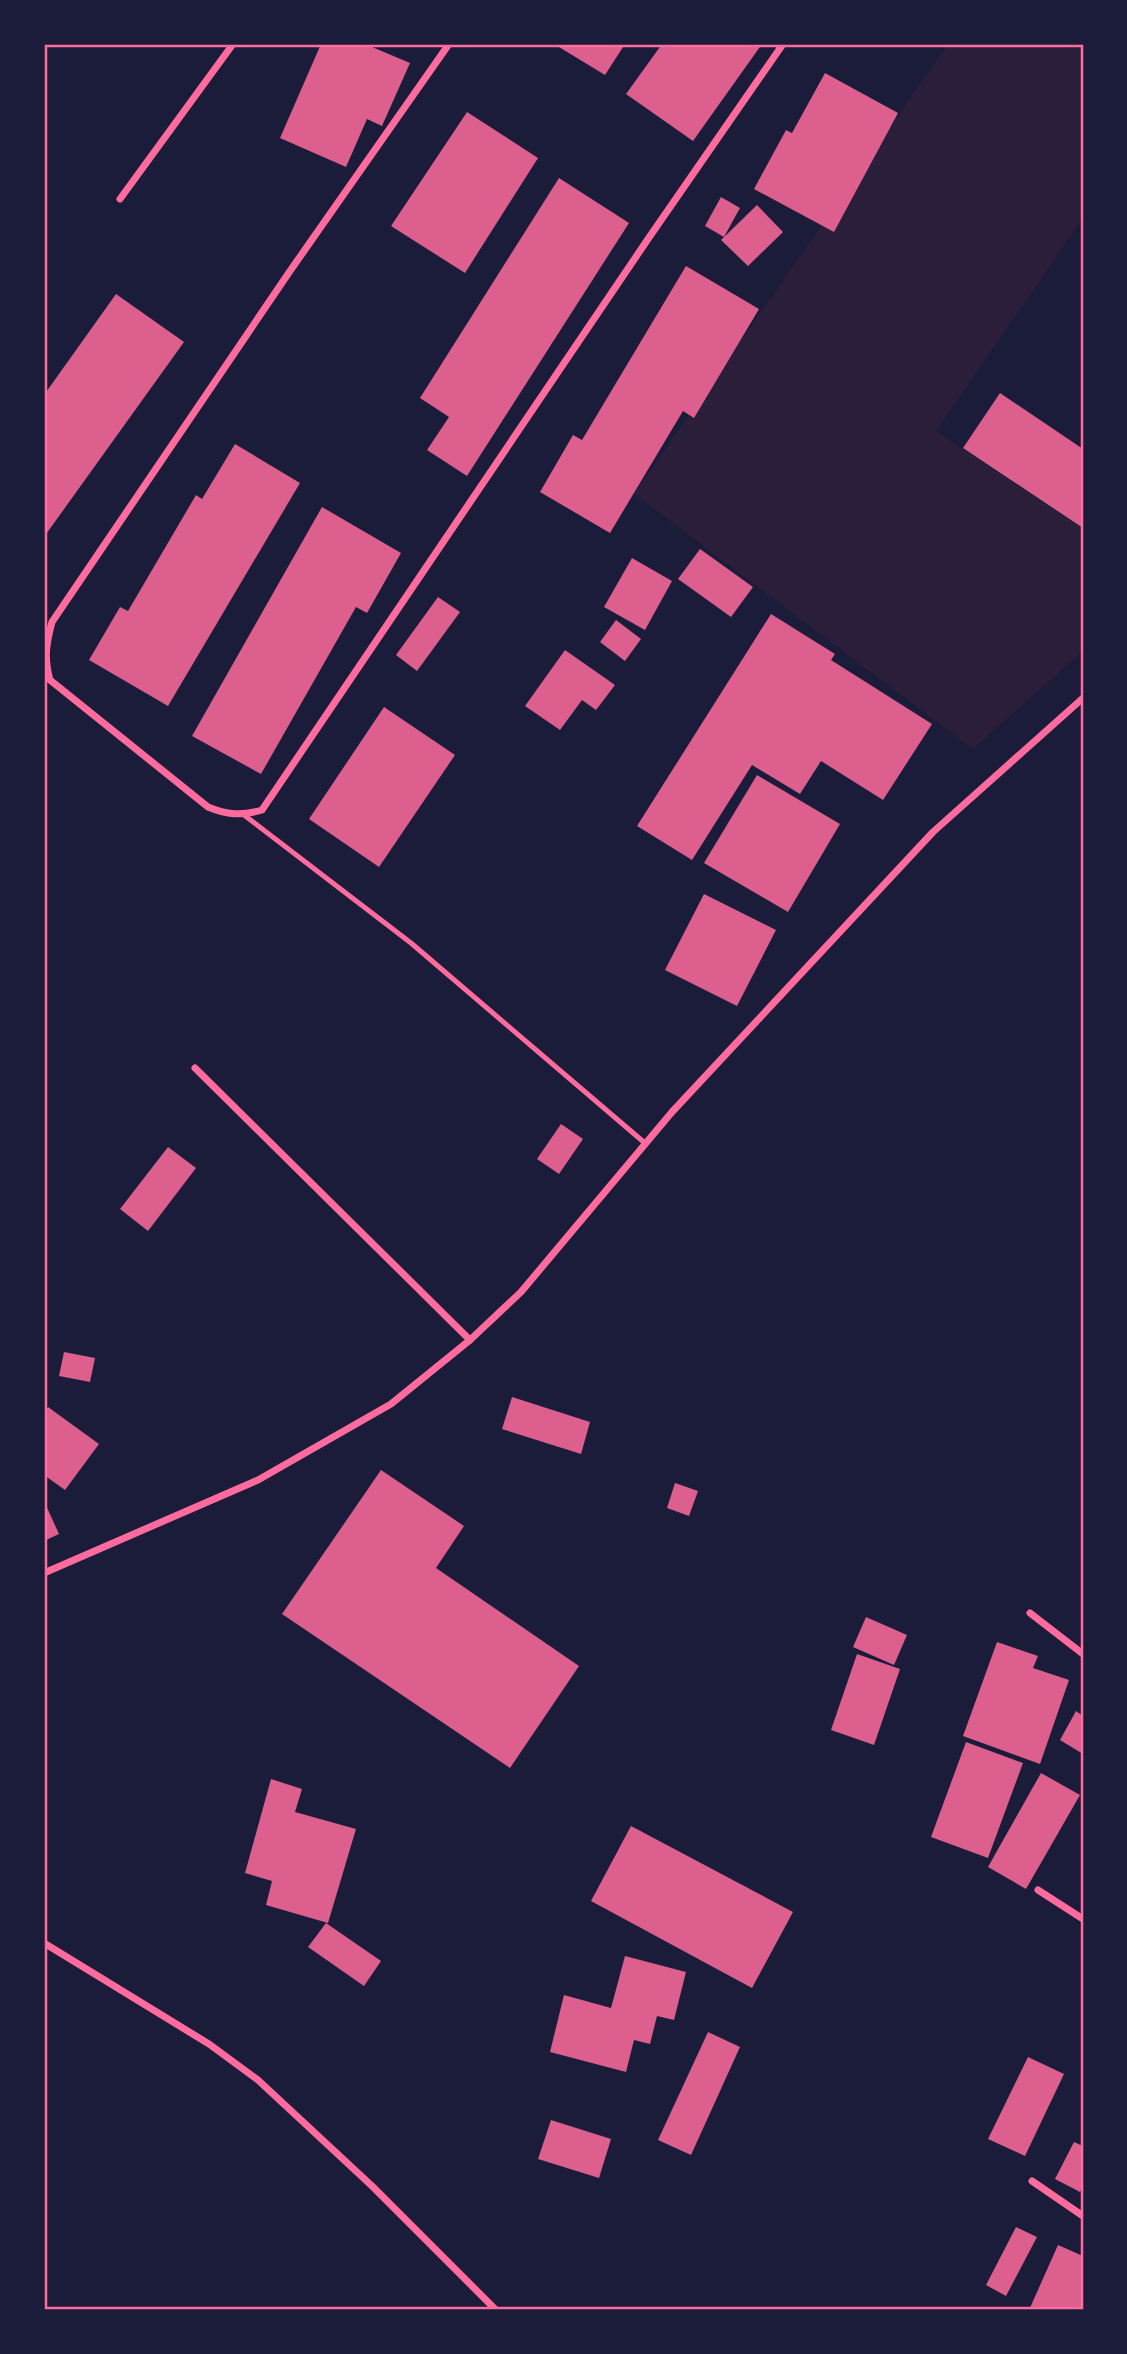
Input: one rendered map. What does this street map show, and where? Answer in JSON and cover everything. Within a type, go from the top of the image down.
[{"type":"street","points":[[120,200],[233,44]]},
{"type":"street","points":[[449,44],[290,271],[52,622],[46,642],[45,662],[50,680],[208,807],[225,814],[244,815],[262,810],[783,44]]},
{"type":"street","points":[[44,1573],[258,1480],[391,1404],[470,1340],[521,1292],[672,1112],[933,832],[1083,698]]},
{"type":"street","points":[[195,1068],[470,1340]]},
{"type":"street","points":[[1030,1614],[1083,1654]]},
{"type":"street","points":[[1038,1890],[1083,1919]]},
{"type":"street","points":[[44,1943],[209,2044],[258,2080],[372,2186],[496,2310]]},
{"type":"street","points":[[1032,2181],[1083,2216]]},
{"type":"lane","points":[[244,815],[411,943],[646,1144]]},
{"type":"shaded area","points":[[948,44],[1083,44],[1083,218],[936,431],[1083,529],[1083,651],[973,749],[634,494]]},
{"type":"building","points":[[321,44],[365,44],[410,63],[382,126],[367,119],[346,167],[280,138]]},
{"type":"building","points":[[554,44],[625,44],[605,75]]},
{"type":"building","points":[[662,44],[762,44],[693,141],[626,94]]},
{"type":"building","points":[[825,73],[898,113],[834,232],[754,189],[786,130],[792,133]]},
{"type":"building","points":[[467,112],[538,158],[465,273],[391,226]]},
{"type":"building","points":[[559,178],[629,223],[467,476],[427,450],[449,417],[420,398]]},
{"type":"building","points":[[721,197],[740,208],[724,237],[705,226]]},
{"type":"building","points":[[757,205],[783,232],[748,266],[721,240]]},
{"type":"building","points":[[686,266],[759,309],[694,418],[683,411],[610,533],[540,492],[573,435],[582,440]]},
{"type":"building","points":[[116,294],[184,342],[44,537],[44,395]]},
{"type":"building","points":[[1000,393],[1083,449],[1083,528],[963,448]]},
{"type":"building","points":[[235,444],[300,483],[168,706],[89,660],[120,607],[128,611],[196,495],[202,499]]},
{"type":"building","points":[[322,507],[401,553],[367,613],[356,607],[261,774],[192,736]]},
{"type":"building","points":[[700,549],[753,587],[731,617],[678,579]]},
{"type":"building","points":[[632,558],[672,581],[645,630],[604,607]]},
{"type":"building","points":[[438,597],[460,612],[417,671],[396,655]]},
{"type":"building","points":[[771,614],[835,654],[831,660],[932,724],[883,800],[821,761],[800,794],[752,765],[692,860],[637,826]]},
{"type":"building","points":[[616,620],[641,639],[625,661],[600,642]]},
{"type":"building","points":[[565,650],[615,685],[596,710],[582,700],[560,730],[525,706]]},
{"type":"building","points":[[384,707],[455,755],[379,867],[309,819]]},
{"type":"building","points":[[757,775],[840,824],[788,912],[704,863]]},
{"type":"building","points":[[704,894],[776,930],[737,1006],[665,970]]},
{"type":"building","points":[[561,1124],[583,1139],[559,1174],[537,1159]]},
{"type":"building","points":[[168,1147],[196,1168],[148,1231],[120,1209]]},
{"type":"building","points":[[64,1352],[95,1358],[90,1382],[59,1376]]},
{"type":"building","points":[[512,1397],[590,1422],[581,1454],[502,1429]]},
{"type":"building","points":[[48,1407],[99,1444],[65,1490],[44,1475],[44,1413]]},
{"type":"building","points":[[381,1470],[464,1526],[436,1568],[579,1666],[510,1768],[282,1614]]},
{"type":"building","points":[[675,1483],[698,1491],[689,1516],[667,1508]]},
{"type":"building","points":[[44,1501],[59,1534],[44,1541]]},
{"type":"building","points":[[866,1617],[907,1635],[894,1665],[853,1647]]},
{"type":"building","points":[[997,1642],[1038,1656],[1033,1668],[1069,1680],[1040,1764],[963,1736]]},
{"type":"building","points":[[857,1654],[900,1669],[874,1745],[831,1730]]},
{"type":"building","points":[[1076,1711],[1083,1716],[1083,1754],[1060,1740]]},
{"type":"building","points":[[966,1742],[1023,1763],[988,1858],[931,1837]]},
{"type":"building","points":[[1041,1773],[1080,1795],[1026,1889],[988,1867]]},
{"type":"building","points":[[271,1779],[302,1789],[295,1812],[356,1829],[328,1923],[266,1905],[272,1881],[245,1873]]},
{"type":"building","points":[[631,1826],[793,1912],[752,1988],[591,1901]]},
{"type":"building","points":[[326,1923],[381,1961],[364,1986],[308,1947]]},
{"type":"building","points":[[625,1956],[686,1972],[674,2020],[657,2016],[650,2044],[634,2040],[626,2072],[550,2052],[564,1995],[611,2008]]},
{"type":"building","points":[[708,2032],[740,2047],[691,2155],[658,2140]]},
{"type":"building","points":[[1028,2057],[1064,2074],[1025,2156],[988,2139]]},
{"type":"building","points":[[551,2120],[611,2139],[599,2178],[538,2159]]},
{"type":"building","points":[[1074,2142],[1083,2146],[1083,2185],[1080,2192],[1055,2179]]},
{"type":"building","points":[[1016,2227],[1037,2237],[1006,2296],[986,2285]]},
{"type":"building","points":[[1058,2245],[1083,2256],[1083,2310],[1029,2310]]}]
